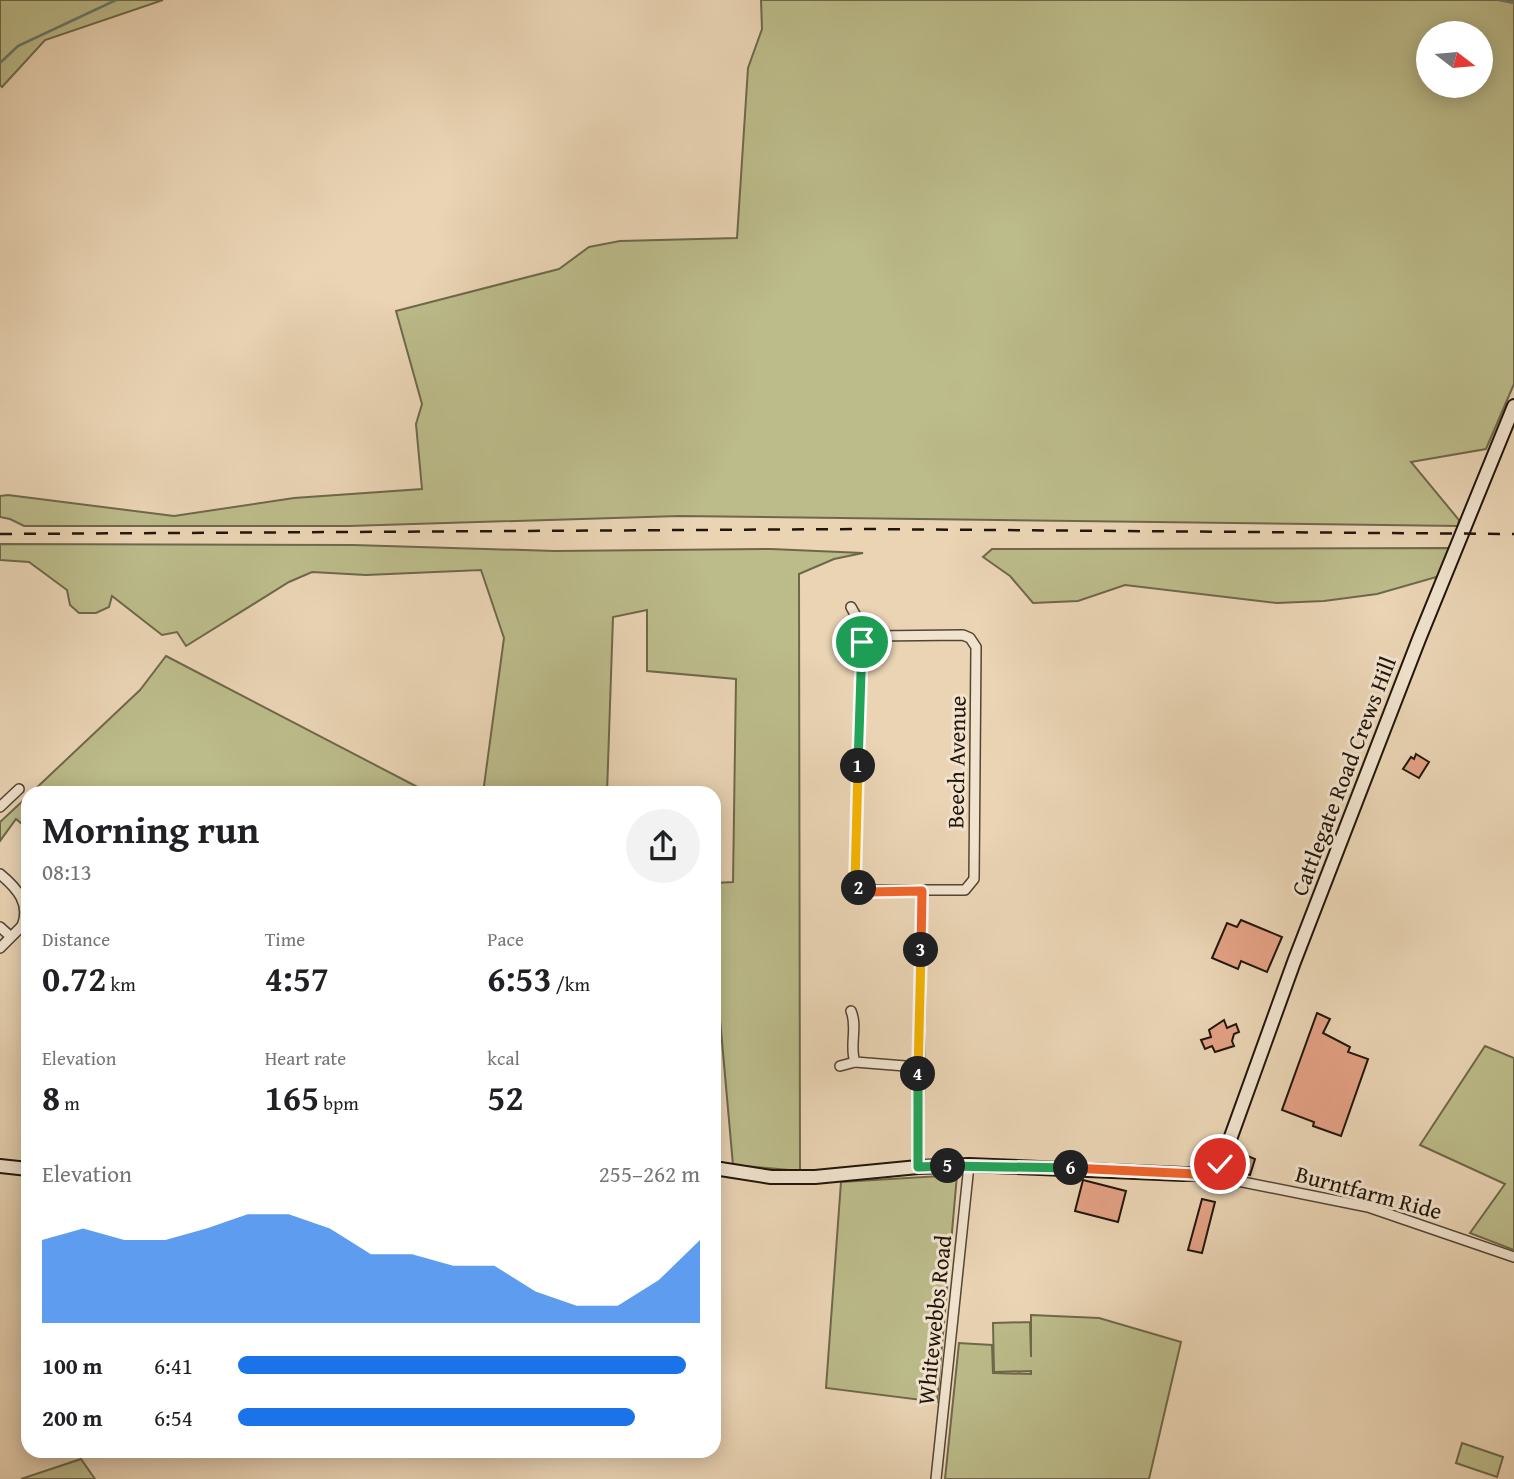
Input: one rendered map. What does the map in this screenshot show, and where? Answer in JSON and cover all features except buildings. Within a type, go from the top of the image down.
[{"type":"street","name":"Cattlegate Road Crews Hill","points":[[1218,1167],[1291,968],[1419,639],[1514,406]]},
{"type":"street","points":[[851,607],[867,636],[862,642],[855,884],[861,890],[922,891],[918,1167]]},
{"type":"street","name":"Beech Avenue","points":[[867,636],[963,635],[970,638],[976,647],[974,879],[965,890],[922,891]]},
{"type":"street","points":[[0,807],[19,789]]},
{"type":"street","points":[[0,874],[21,898]]},
{"type":"street","points":[[0,927],[10,936]]},
{"type":"street","points":[[0,948],[10,936],[21,930]]},
{"type":"street","points":[[850,1011],[854,1019],[855,1062]]},
{"type":"street","points":[[840,1066],[855,1062],[861,1065],[918,1068]]},
{"type":"street","points":[[0,1166],[21,1169]]},
{"type":"street","name":"Whitewebbs Road","points":[[936,1479],[969,1166]]},
{"type":"street","points":[[721,1169],[771,1177],[815,1177],[918,1167],[1068,1167],[1202,1174],[1218,1167]]},
{"type":"street","name":"Burntfarm Ride","points":[[1218,1167],[1223,1178],[1368,1207],[1514,1257]]},
{"type":"shaded area","points":[[0,0],[163,0],[45,40],[2,87]]},
{"type":"shaded area","points":[[761,0],[1514,0],[1514,384],[1486,449],[1411,462],[1459,520],[1458,526],[679,516],[349,526],[24,526],[0,517],[0,496],[8,495],[174,516],[294,498],[422,489],[416,424],[422,404],[396,311],[559,269],[589,247],[620,241],[737,238],[748,68],[762,29]]},
{"type":"shaded area","points":[[0,544],[353,545],[555,551],[771,549],[863,553],[834,559],[799,574],[800,1171],[733,1165],[721,1030],[721,883],[733,882],[736,679],[647,671],[647,610],[613,617],[607,786],[484,786],[504,638],[481,570],[366,575],[312,572],[289,582],[186,646],[177,632],[162,635],[112,596],[109,607],[96,613],[79,613],[70,605],[67,590],[29,562],[0,560]]},
{"type":"shaded area","points":[[1450,548],[1440,576],[1377,594],[1324,601],[1277,603],[1125,585],[1078,601],[1033,603],[1010,576],[983,557],[992,549]]},
{"type":"shaded area","points":[[166,656],[416,786],[38,786],[140,690]]},
{"type":"shaded area","points":[[21,802],[21,823],[16,819],[0,841],[0,822]]},
{"type":"shaded area","points":[[1485,1046],[1514,1058],[1514,1250],[1470,1233],[1505,1184],[1420,1145]]},
{"type":"shaded area","points":[[957,1175],[937,1402],[826,1388],[841,1182]]},
{"type":"shaded area","points":[[1031,1315],[1099,1318],[1181,1342],[1149,1479],[945,1479],[959,1343],[992,1345],[993,1373],[1031,1374],[1031,1371],[994,1372],[993,1323],[1030,1322],[1031,1357]]},
{"type":"shaded area","points":[[1462,1443],[1503,1457],[1497,1477],[1456,1463]]},
{"type":"shaded area","points":[[81,1459],[95,1479],[21,1479]]},
{"type":"waterway","points":[[0,63],[18,46],[116,0]]},
{"type":"waterway","points":[[1499,0],[1514,3]]},
{"type":"railway","points":[[0,534],[863,529],[1514,534]]},
{"type":"route","points":[[862,642],[855,884],[868,892],[922,891],[918,1167],[1068,1167],[1202,1174],[1216,1169],[1220,1164]]}]
